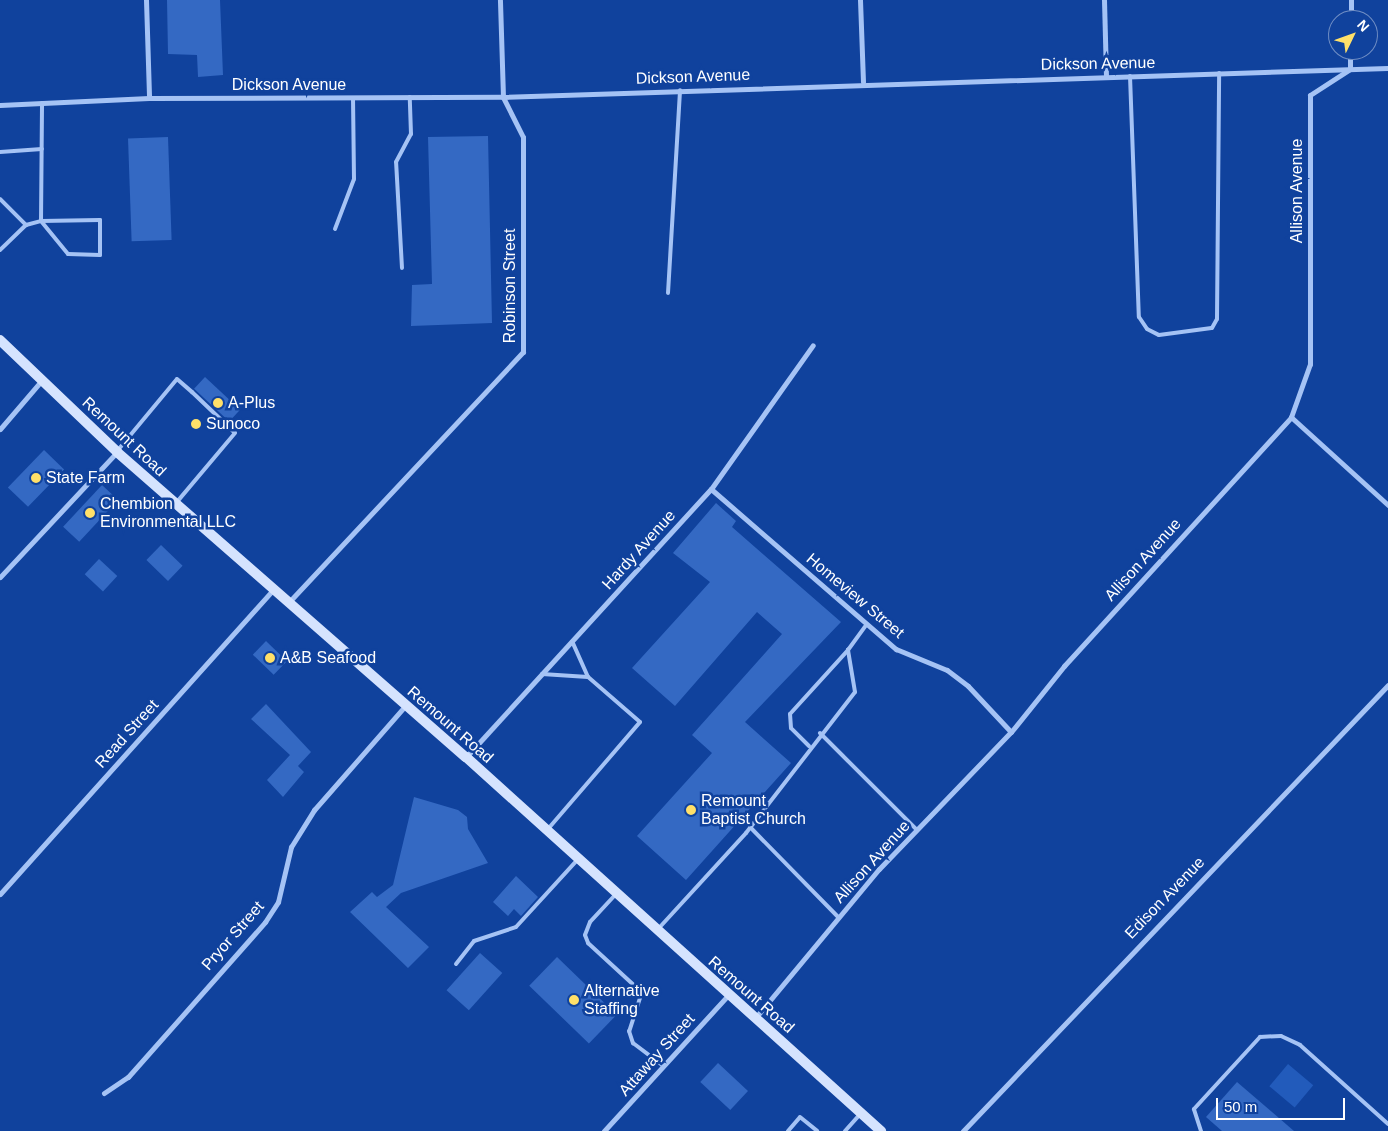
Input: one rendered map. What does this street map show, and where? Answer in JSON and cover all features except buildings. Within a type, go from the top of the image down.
[{"type":"main road","name":"Remount Road","points":[[0,340],[117,452],[287,604],[466,757],[656,932],[756,1017],[881,1131]]},
{"type":"street","points":[[146,0],[149,98]]},
{"type":"street","name":"Robinson Street","points":[[287,604],[523,352],[523,137],[503,97],[500,0]]},
{"type":"street","points":[[860,0],[863,82]]},
{"type":"street","points":[[1104,0],[1106,77]]},
{"type":"street","points":[[1350,60],[1350,69]]},
{"type":"street","name":"Dickson Avenue","points":[[0,105],[149,98],[503,97],[863,82],[1388,68]]},
{"type":"street","name":"Allison Avenue","points":[[756,1017],[839,918],[917,830],[1011,732],[1064,666],[1290,417],[1310,364],[1310,95],[1350,69]]},
{"type":"street","name":"Hardy Avenue","points":[[466,757],[711,489],[813,345]]},
{"type":"street","points":[[0,429],[42,380]]},
{"type":"street","points":[[1290,417],[1388,505]]},
{"type":"street","points":[[0,577],[117,452]]},
{"type":"street","name":"Homeview Street","points":[[711,489],[896,649],[947,670],[968,686],[1011,732]]},
{"type":"street","name":"Read Street","points":[[0,894],[273,590]]},
{"type":"street","name":"Edison Avenue","points":[[963,1131],[1388,685]]},
{"type":"street","name":"Pryor Street","points":[[104,1093],[128,1077],[265,922],[278,902],[291,847],[314,810],[405,706]]},
{"type":"street","name":"Attaway Street","points":[[604,1131],[728,995]]},
{"type":"lane","points":[[1130,76],[1139,317],[1147,329],[1159,335],[1212,328],[1217,319],[1219,73]]},
{"type":"lane","points":[[668,293],[680,90]]},
{"type":"lane","points":[[402,268],[396,162],[411,134],[410,97]]},
{"type":"lane","points":[[335,229],[354,179],[354,98]]},
{"type":"lane","points":[[0,250],[26,225],[41,221],[100,220],[100,255],[68,254],[41,221],[42,103]]},
{"type":"lane","points":[[0,152],[42,149]]},
{"type":"lane","points":[[0,199],[26,225]]},
{"type":"lane","points":[[117,452],[177,379],[192,392],[235,433],[176,504]]},
{"type":"lane","points":[[809,746],[791,728],[790,714],[848,650],[867,624]]},
{"type":"lane","points":[[546,830],[640,722],[588,677],[572,641]]},
{"type":"lane","points":[[656,932],[750,827],[809,746],[855,692],[848,650]]},
{"type":"lane","points":[[542,674],[588,677]]},
{"type":"lane","points":[[820,733],[917,830]]},
{"type":"lane","points":[[750,827],[839,918]]},
{"type":"lane","points":[[456,964],[474,941],[516,927],[578,859]]},
{"type":"lane","points":[[616,894],[590,922],[585,935],[588,943],[638,989],[640,998],[629,1031],[633,1043],[663,1066]]},
{"type":"lane","points":[[1202,1131],[1194,1109],[1260,1037],[1280,1036],[1300,1045],[1388,1124]]},
{"type":"lane","points":[[845,1131],[861,1113]]},
{"type":"lane","points":[[788,1131],[800,1117],[817,1131]]},
{"type":"shaded area","points":[[1288,1064],[1313,1085],[1295,1107],[1269,1086]]},
{"type":"place","name":"A-Plus","points":[[218,403]]},
{"type":"place","name":"Sunoco","points":[[196,424]]},
{"type":"place","name":"State Farm","points":[[36,478]]},
{"type":"place","name":"Chembion Environmental LLC","points":[[90,513]]},
{"type":"place","name":"A&B Seafood","points":[[270,658]]},
{"type":"place","name":"Remount Baptist Church","points":[[691,810]]},
{"type":"place","name":"Alternative Staffing","points":[[574,1000]]}]
